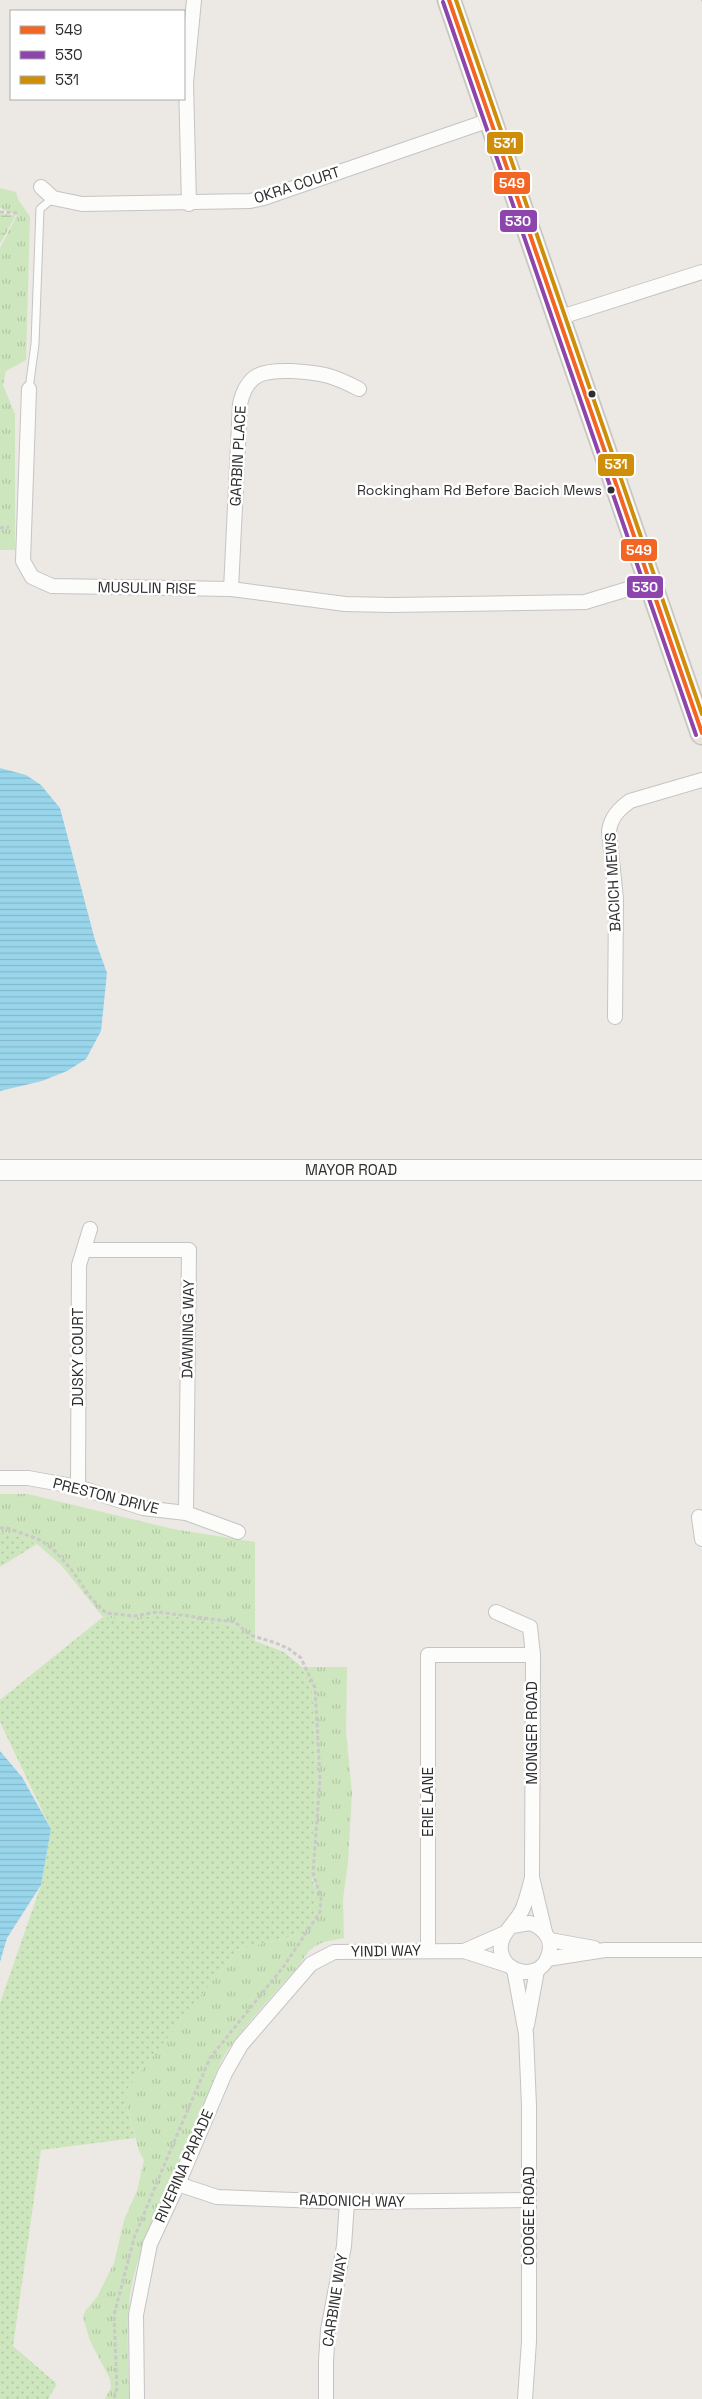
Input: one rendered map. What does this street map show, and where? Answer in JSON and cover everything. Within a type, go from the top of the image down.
[{"type":"main road","points":[[449,0],[648,583],[702,733]]},
{"type":"main road","name":"MAYOR ROAD","points":[[0,1170],[702,1170]]},
{"type":"street","points":[[189,204],[186,83],[194,0]]},
{"type":"street","name":"OKRA COURT","points":[[53,198],[82,204],[189,204],[236,202],[264,198],[490,120]]},
{"type":"street","points":[[41,187],[53,198]]},
{"type":"street","points":[[558,318],[702,272]]},
{"type":"street","name":"GARBIN PLACE","points":[[231,589],[240,404],[243,391],[250,381],[260,374],[272,370],[324,373],[360,389]]},
{"type":"street","name":"MUSULIN RISE","points":[[28,389],[24,560],[32,577],[52,586],[231,589],[345,604],[450,605],[585,602],[648,583]]},
{"type":"street","name":"BACICH MEWS","points":[[615,1017],[616,898],[609,832],[610,822],[621,808],[630,801],[702,780]]},
{"type":"street","name":"DUSKY COURT","points":[[78,1486],[79,1265],[90,1229]]},
{"type":"street","name":"DAWNING WAY","points":[[84,1250],[189,1250],[186,1513]]},
{"type":"street","name":"PRESTON DRIVE","points":[[0,1478],[28,1478],[78,1486],[143,1508],[186,1513],[238,1532]]},
{"type":"street","points":[[699,1517],[702,1539]]},
{"type":"street","name":"MONGER ROAD","points":[[496,1612],[530,1626],[532,1655],[532,1876],[547,1936]]},
{"type":"street","name":"ERIE LANE","points":[[428,1950],[428,1655],[532,1655]]},
{"type":"street","name":"MONGER ROAD","points":[[509,1930],[523,1908],[532,1876]]},
{"type":"street","name":"YINDI WAY","points":[[464,1951],[509,1930],[530,1923],[547,1936],[605,1950]]},
{"type":"street","points":[[509,1930],[501,1941],[500,1950],[510,1967]]},
{"type":"street","points":[[537,1970],[547,1959],[551,1949],[547,1936]]},
{"type":"street","name":"YINDI WAY","points":[[311,1964],[334,1952],[428,1950],[464,1951],[529,1972],[537,1970]]},
{"type":"street","name":"YINDI WAY","points":[[547,1959],[605,1950],[702,1950]]},
{"type":"street","name":"RIVERINA PARADE","points":[[136,2399],[136,2315],[150,2244],[178,2184],[225,2073],[241,2045],[311,1964]]},
{"type":"street","name":"COOGEE ROAD","points":[[510,1967],[526,2034],[529,2106],[529,2341],[525,2399]]},
{"type":"street","name":"COOGEE ROAD","points":[[526,2034],[537,1970]]},
{"type":"street","name":"RADONICH WAY","points":[[178,2184],[217,2197],[348,2202],[528,2200]]},
{"type":"street","name":"CARBINE WAY","points":[[326,2399],[328,2330],[344,2246],[348,2202]]},
{"type":"lane","name":"MUSULIN RISE","points":[[28,389],[34,344],[40,209],[53,198]]},
{"type":"path","points":[[0,212],[18,214]]},
{"type":"path","points":[[0,1528],[7,1528],[38,1539],[53,1549],[71,1569],[91,1598],[106,1613],[134,1616],[157,1612],[235,1622],[250,1635],[276,1643],[289,1649],[300,1658],[315,1688],[320,1779],[313,1873],[321,1898],[320,1912],[284,1966],[210,2058],[164,2163],[134,2238],[114,2315],[117,2388],[114,2399]]},
{"type":"green space","points":[[0,188],[16,192],[18,199],[30,217],[26,360],[6,371],[3,385],[15,414],[15,550],[0,550],[0,248],[17,215],[0,208]]},
{"type":"green space","points":[[0,214],[16,215],[0,244]]},
{"type":"green space","points":[[0,1494],[28,1494],[173,1529],[255,1542],[255,1641],[232,1625],[157,1614],[134,1621],[103,1617],[61,1565],[37,1544],[6,1532],[0,1533]]},
{"type":"green space","points":[[6,1532],[37,1544],[0,1567],[0,1533]]},
{"type":"green space","points":[[157,1614],[232,1625],[255,1641],[284,1652],[302,1667],[312,1688],[317,1770],[312,1880],[317,1890],[317,1912],[310,1925],[302,1934],[237,1950],[128,2089],[127,2107],[135,2138],[41,2150],[13,2346],[57,2384],[48,2399],[0,2399],[0,2003],[41,1885],[51,1829],[0,1722],[0,1700],[103,1617],[134,1621]]},
{"type":"green space","points":[[302,1667],[347,1667],[346,1731],[352,1793],[348,1862],[343,1899],[344,1938],[323,1943],[309,1951],[237,2037],[221,2063],[162,2198],[137,2265],[131,2289],[128,2316],[129,2399],[105,2399],[111,2387],[110,2379],[90,2341],[83,2317],[85,2311],[97,2297],[114,2263],[124,2220],[137,2191],[144,2160],[139,2151],[127,2107],[127,2089],[237,1950],[302,1934],[310,1925],[317,1912],[317,1890],[310,1872],[317,1770],[312,1688]]},
{"type":"water","points":[[0,768],[26,775],[41,785],[60,808],[95,940],[107,973],[101,1031],[86,1059],[67,1071],[42,1081],[0,1091]]},
{"type":"water","points":[[0,1751],[22,1777],[51,1829],[41,1885],[7,1938],[0,1962]]},
{"type":"transit line","name":"549","points":[[449,0],[702,733]]},
{"type":"transit line","name":"531","points":[[456,0],[702,714]]},
{"type":"transit line","name":"530","points":[[443,2],[696,735]]},
{"type":"place","name":"Rockingham Rd Before Bacich Mews","points":[[611,490]]}]
